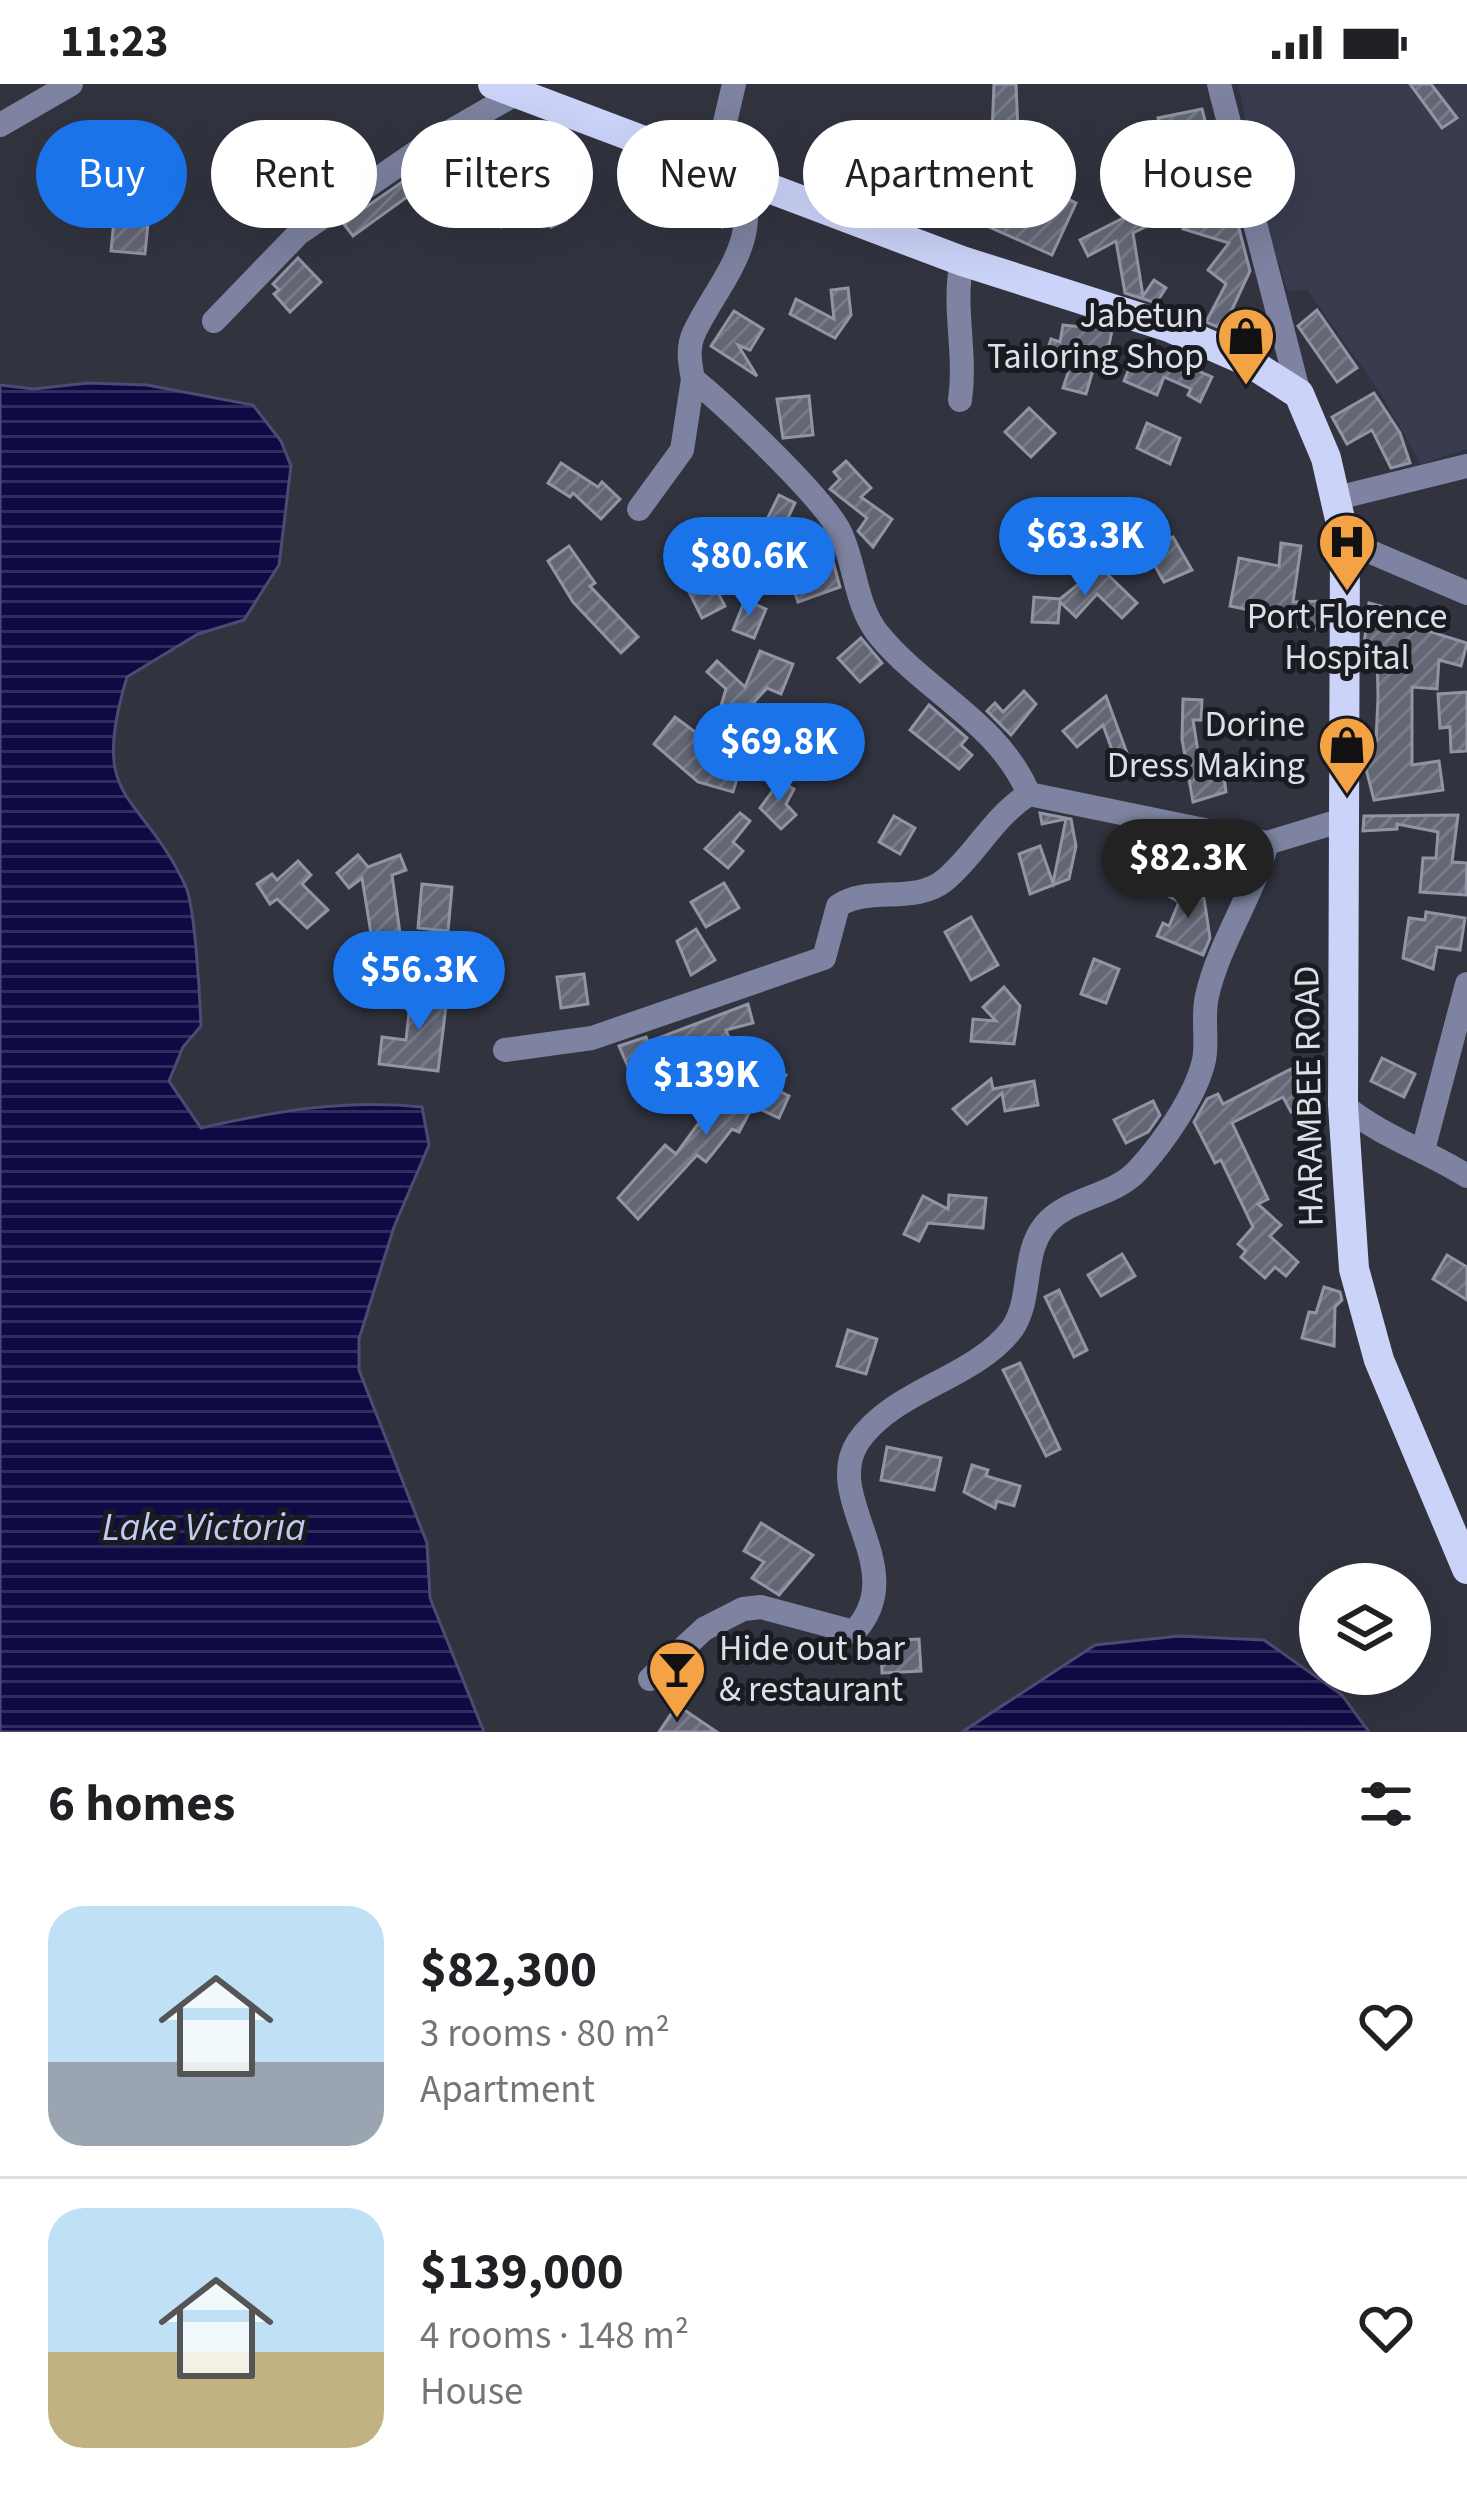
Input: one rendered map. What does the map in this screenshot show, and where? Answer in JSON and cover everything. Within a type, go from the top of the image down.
[{"type":"main road","points":[[504,89],[617,132]]},
{"type":"main road","points":[[779,193],[962,261],[1169,327],[1249,362],[1299,394]]},
{"type":"main road","name":"HARAMBEE ROAD","points":[[1299,394],[1337,498],[1345,541],[1342,1105],[1354,1269],[1378,1360],[1467,1569]]},
{"type":"street","points":[[0,125],[70,84]]},
{"type":"street","points":[[730,120],[734,84]]},
{"type":"street","points":[[1220,84],[1299,394]]},
{"type":"street","points":[[214,321],[299,233],[504,89]]},
{"type":"street","points":[[639,509],[682,450],[693,379],[689,354],[694,334],[721,294],[742,228]]},
{"type":"street","points":[[960,400],[966,356],[956,292],[962,261]]},
{"type":"street","points":[[693,379],[825,510],[853,563],[868,621],[901,660],[975,718],[1029,794],[1267,843],[1346,818]]},
{"type":"street","points":[[1337,498],[1467,466]]},
{"type":"street","points":[[1345,541],[1467,593]]},
{"type":"street","points":[[505,1050],[592,1038],[824,958],[838,906],[851,897],[914,892],[945,880],[981,835],[1029,794]]},
{"type":"street","points":[[650,1679],[704,1628],[742,1609],[761,1607],[840,1632],[854,1632],[866,1619],[875,1590],[873,1558],[848,1468],[853,1451],[873,1426],[1004,1336],[1020,1312],[1036,1239],[1046,1223],[1136,1172],[1159,1142],[1197,1079],[1204,1059],[1206,998],[1267,843]]},
{"type":"street","points":[[1423,1150],[1467,985]]},
{"type":"street","points":[[1342,1105],[1375,1131],[1423,1150],[1467,1176]]},
{"type":"shaded area","points":[[1238,84],[1467,84],[1467,449],[1421,464],[1380,392],[1307,290],[1288,291],[1268,228],[1295,228],[1295,120],[1245,120]]},
{"type":"water","name":"Lake Victoria","points":[[88,383],[147,385],[253,405],[281,441],[291,466],[279,565],[244,620],[198,634],[127,677],[116,719],[116,774],[169,855],[189,898],[201,1026],[183,1047],[169,1081],[201,1128],[311,1108],[422,1107],[429,1145],[394,1227],[359,1339],[359,1370],[427,1543],[430,1598],[484,1732],[0,1732],[0,385],[34,389]]},
{"type":"water","points":[[1179,1636],[1264,1640],[1299,1665],[1299,1695],[1342,1695],[1369,1732],[962,1732],[1095,1645]]},
{"type":"building","points":[[994,84],[1016,84],[1017,120],[993,120]]},
{"type":"building","points":[[1410,84],[1431,84],[1457,118],[1442,128]]},
{"type":"building","points":[[1202,109],[1205,120],[1159,120]]},
{"type":"building","points":[[401,183],[401,201],[377,219],[377,199]]},
{"type":"building","points":[[113,228],[148,228],[145,254],[111,251]]},
{"type":"building","points":[[991,228],[1064,228],[1052,255]]},
{"type":"building","points":[[1104,228],[1143,228],[1133,233],[1143,296],[1154,280],[1166,288],[1156,303],[1125,293],[1116,241],[1088,256],[1080,240]]},
{"type":"building","points":[[1239,228],[1250,271],[1228,318],[1243,323],[1239,336],[1206,322],[1226,284],[1208,270],[1229,243],[1183,229]]},
{"type":"building","points":[[298,258],[321,282],[290,312],[274,294],[279,290],[273,284]]},
{"type":"building","points":[[848,288],[851,315],[835,338],[790,314],[796,299],[834,319],[831,290]]},
{"type":"building","points":[[1317,310],[1357,368],[1337,382],[1298,326]]},
{"type":"building","points":[[734,311],[763,329],[750,350],[738,345],[757,376],[711,346]]},
{"type":"building","points":[[1063,325],[1112,330],[1104,371],[1093,370],[1086,394],[1063,388],[1071,364],[1046,355],[1051,339],[1060,342]]},
{"type":"building","points":[[1139,345],[1212,377],[1200,402],[1188,395],[1191,389],[1164,377],[1157,395],[1124,381]]},
{"type":"building","points":[[1374,393],[1400,433],[1410,463],[1391,468],[1372,430],[1347,444],[1332,417]]},
{"type":"building","points":[[809,396],[813,435],[783,438],[777,399]]},
{"type":"building","points":[[1029,408],[1055,433],[1031,457],[1005,432]]},
{"type":"building","points":[[1147,423],[1180,438],[1170,464],[1137,448]]},
{"type":"building","points":[[846,461],[871,488],[861,497],[892,519],[873,547],[858,531],[867,518],[830,489],[840,479],[834,472]]},
{"type":"building","points":[[561,463],[598,487],[602,482],[620,499],[601,519],[573,493],[570,497],[548,483]]},
{"type":"building","points":[[779,495],[795,503],[784,526],[802,531],[793,561],[755,544]]},
{"type":"building","points":[[1132,514],[1147,534],[1113,559],[1093,531],[1111,518],[1116,525]]},
{"type":"building","points":[[1173,537],[1192,570],[1164,582],[1147,552]]},
{"type":"building","points":[[1281,543],[1301,546],[1293,602],[1324,601],[1325,630],[1271,623],[1273,615],[1230,606],[1239,558],[1279,566]]},
{"type":"building","points":[[569,546],[595,583],[590,586],[638,637],[621,653],[573,602],[548,561]]},
{"type":"building","points":[[738,546],[750,559],[715,587],[725,606],[702,618],[686,586],[725,565],[720,560]]},
{"type":"building","points":[[832,558],[840,587],[798,602],[792,584],[827,571],[808,565]]},
{"type":"building","points":[[1100,567],[1137,603],[1122,618],[1097,594],[1076,617],[1060,602],[1058,623],[1032,622],[1034,597],[1060,599]]},
{"type":"building","points":[[745,600],[766,609],[754,638],[733,630]]},
{"type":"building","points":[[1369,603],[1415,615],[1412,626],[1467,643],[1461,666],[1439,660],[1437,689],[1412,687],[1412,765],[1439,761],[1443,790],[1374,800],[1364,761],[1364,741],[1376,741],[1378,697],[1377,648],[1364,645]]},
{"type":"building","points":[[861,638],[882,663],[860,682],[838,658]]},
{"type":"building","points":[[760,651],[793,664],[781,694],[767,688],[746,711],[757,714],[733,792],[698,782],[654,744],[675,717],[710,743],[726,689],[707,672],[717,661],[745,687]]},
{"type":"building","points":[[1024,691],[1036,704],[1011,735],[987,711],[995,703],[1003,712]]},
{"type":"building","points":[[1467,692],[1467,751],[1451,752],[1450,727],[1440,728],[1438,694]]},
{"type":"building","points":[[1106,696],[1128,756],[1116,761],[1103,725],[1077,747],[1063,731]]},
{"type":"building","points":[[1183,699],[1202,700],[1201,720],[1193,720],[1200,764],[1222,761],[1226,792],[1193,802],[1182,739]]},
{"type":"building","points":[[929,705],[967,738],[961,745],[972,755],[959,769],[910,730]]},
{"type":"building","points":[[780,781],[794,789],[786,804],[796,815],[781,829],[760,808]]},
{"type":"building","points":[[740,813],[750,821],[733,842],[743,851],[728,868],[705,849]]},
{"type":"building","points":[[1040,813],[1071,819],[1076,846],[1069,879],[1030,894],[1019,854],[1040,846],[1053,883],[1066,819],[1042,824]]},
{"type":"building","points":[[1458,815],[1452,862],[1467,863],[1466,895],[1420,892],[1423,858],[1436,858],[1438,832],[1397,824],[1397,829],[1363,831],[1364,816]]},
{"type":"building","points":[[894,816],[915,828],[900,854],[879,842]]},
{"type":"building","points":[[1158,837],[1201,846],[1202,856],[1133,862],[1132,847],[1159,844]]},
{"type":"building","points":[[358,855],[368,867],[400,855],[406,870],[392,875],[403,955],[375,958],[362,878],[349,888],[337,873]]},
{"type":"building","points":[[298,861],[311,875],[302,884],[328,910],[307,928],[277,899],[270,904],[257,884],[272,874],[277,880]]},
{"type":"building","points":[[1176,882],[1204,898],[1210,938],[1203,955],[1157,936],[1163,923],[1169,926],[1179,902],[1168,896]]},
{"type":"building","points":[[724,883],[739,908],[706,927],[691,902]]},
{"type":"building","points":[[422,884],[452,887],[448,931],[418,928]]},
{"type":"building","points":[[1426,912],[1465,918],[1460,950],[1437,947],[1433,969],[1403,958],[1409,918],[1425,920]]},
{"type":"building","points":[[971,917],[998,965],[971,980],[945,932]]},
{"type":"building","points":[[696,929],[715,960],[691,975],[677,941]]},
{"type":"building","points":[[1094,959],[1119,969],[1106,1003],[1081,994]]},
{"type":"building","points":[[584,974],[588,1004],[561,1008],[557,977]]},
{"type":"building","points":[[412,986],[448,990],[438,1071],[379,1064],[382,1037],[406,1040]]},
{"type":"building","points":[[1004,987],[1020,1006],[1014,1044],[971,1041],[973,1019],[996,1021],[983,1007]]},
{"type":"building","points":[[748,1004],[753,1023],[726,1030],[731,1043],[698,1055],[696,1049],[671,1057],[669,1052],[629,1069],[619,1046],[646,1037],[648,1042]]},
{"type":"building","points":[[1382,1058],[1415,1074],[1404,1097],[1371,1081]]},
{"type":"building","points":[[761,1060],[786,1075],[777,1090],[789,1096],[779,1118],[753,1106],[739,1132],[732,1129],[706,1162],[697,1155],[638,1219],[618,1198],[665,1145],[676,1154],[698,1124],[707,1131],[726,1096],[736,1101]]},
{"type":"building","points":[[1291,1069],[1308,1104],[1291,1112],[1283,1097],[1232,1123],[1268,1199],[1258,1204],[1281,1225],[1270,1236],[1298,1262],[1286,1276],[1275,1267],[1265,1278],[1241,1257],[1246,1251],[1238,1244],[1253,1227],[1221,1160],[1215,1163],[1194,1122],[1207,1099],[1218,1094],[1223,1104]]},
{"type":"building","points":[[991,1079],[993,1089],[1034,1081],[1038,1105],[1005,1111],[1002,1093],[967,1124],[953,1109]]},
{"type":"building","points":[[1153,1101],[1160,1115],[1148,1132],[1126,1143],[1114,1120]]},
{"type":"building","points":[[949,1195],[986,1198],[983,1228],[928,1223],[919,1241],[904,1234],[923,1196],[948,1209]]},
{"type":"building","points":[[1122,1254],[1135,1276],[1101,1296],[1088,1275]]},
{"type":"building","points":[[1447,1255],[1467,1267],[1467,1300],[1433,1279]]},
{"type":"building","points":[[1324,1287],[1340,1292],[1342,1300],[1335,1307],[1334,1346],[1302,1338],[1309,1312],[1316,1313]]},
{"type":"building","points":[[1059,1290],[1087,1350],[1074,1357],[1045,1297]]},
{"type":"building","points":[[848,1330],[877,1339],[866,1374],[837,1366]]},
{"type":"building","points":[[1020,1363],[1060,1449],[1046,1456],[1003,1370]]},
{"type":"building","points":[[887,1447],[941,1458],[934,1490],[881,1480]]},
{"type":"building","points":[[972,1465],[988,1470],[986,1476],[1020,1486],[1014,1506],[997,1501],[995,1508],[964,1492]]},
{"type":"building","points":[[761,1523],[813,1555],[779,1595],[752,1578],[764,1562],[744,1551]]},
{"type":"building","points":[[919,1639],[921,1671],[882,1673],[881,1641]]},
{"type":"building","points":[[677,1705],[717,1732],[659,1732]]},
{"type":"place","name":"Jabetun Tailoring Shop","points":[[1246,387]]},
{"type":"place","name":"Port Florence Hospital","points":[[1347,593]]},
{"type":"place","name":"Dorine Dress Making","points":[[1347,796]]},
{"type":"place","name":"Hide out bar & restaurant","points":[[677,1720]]}]
